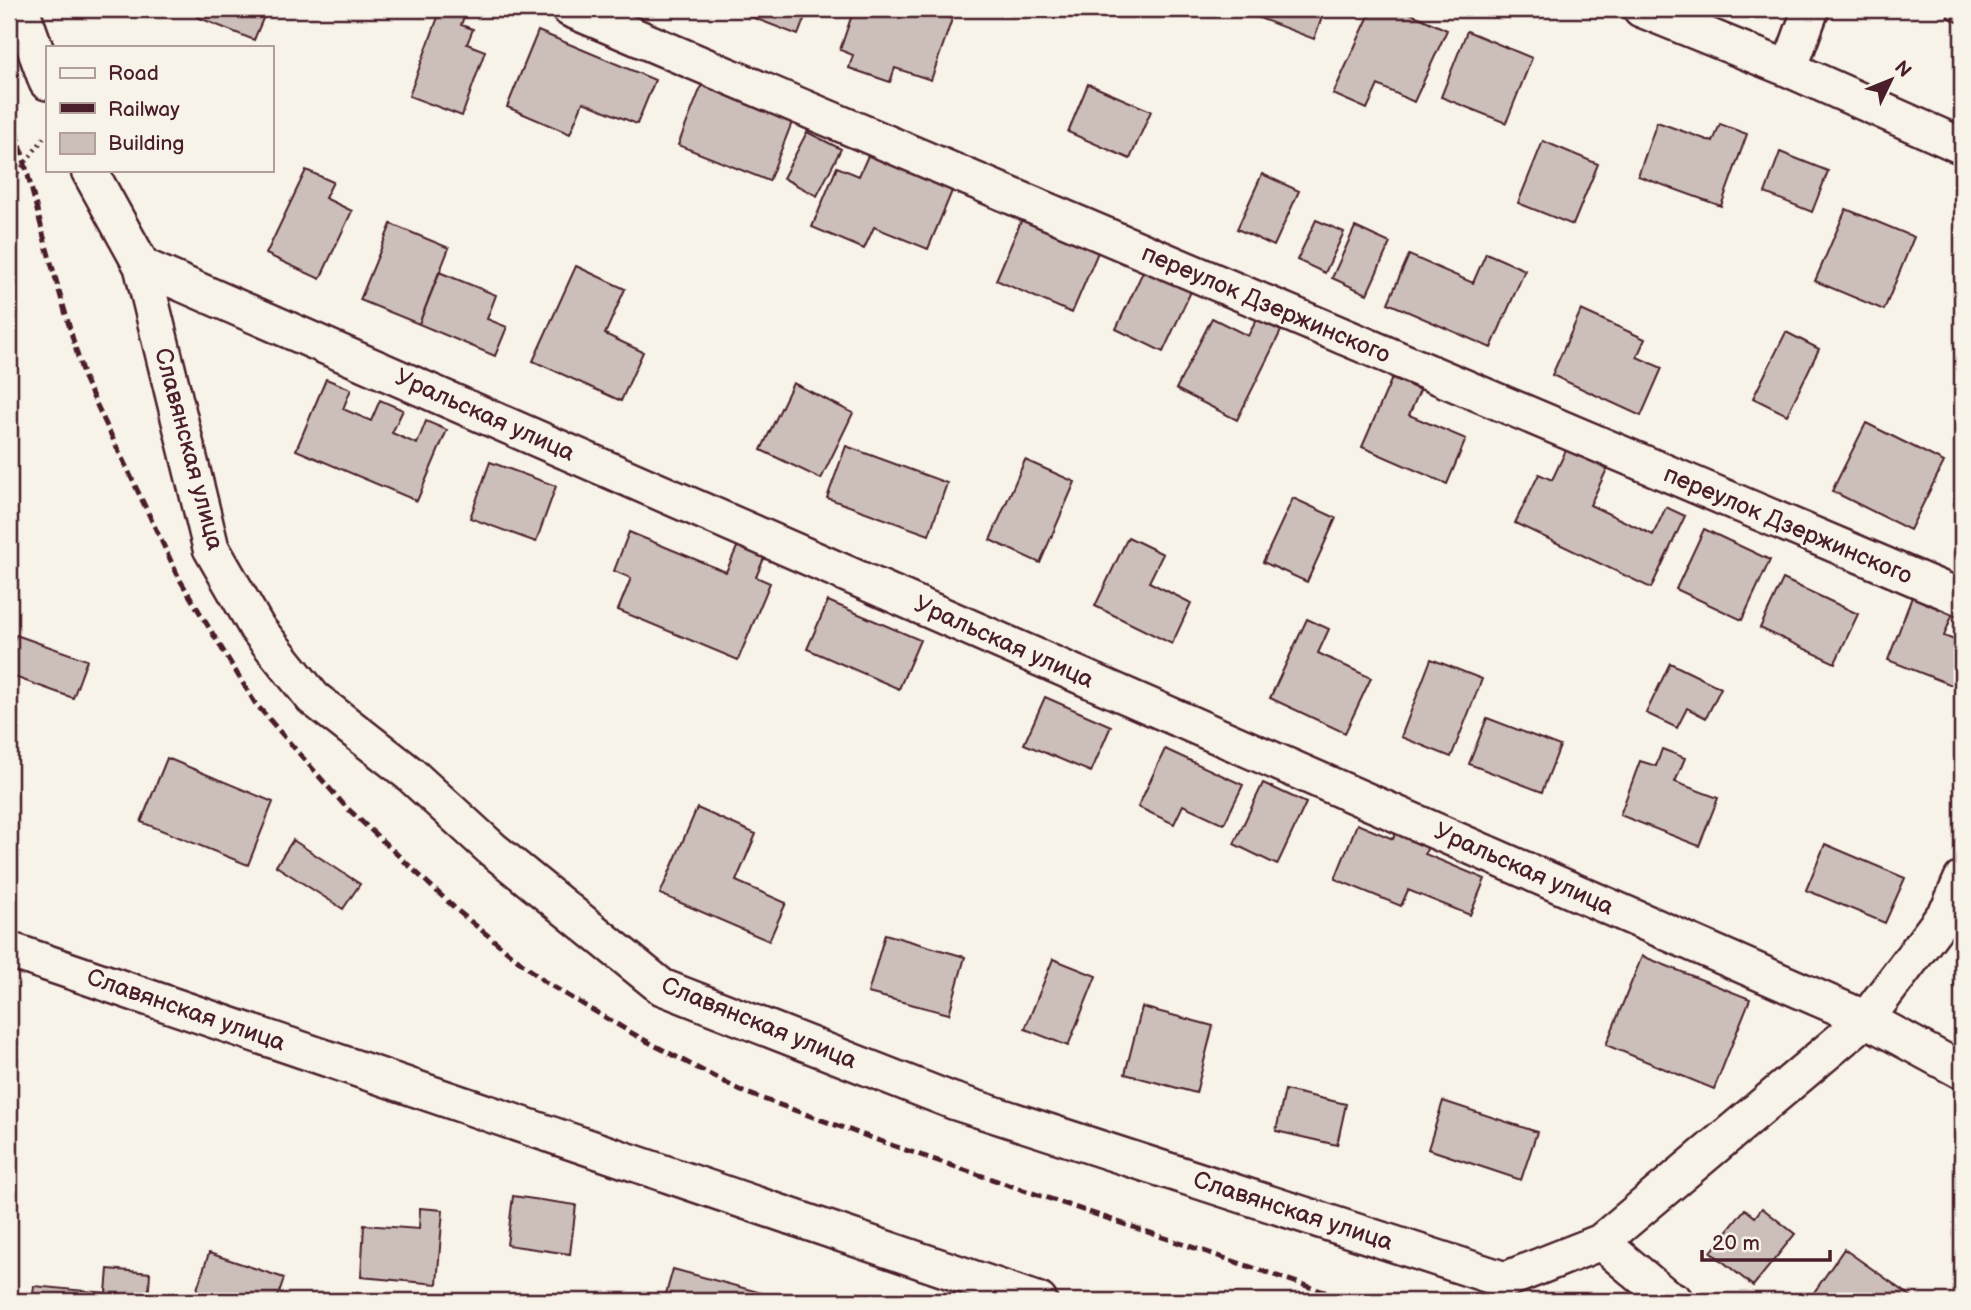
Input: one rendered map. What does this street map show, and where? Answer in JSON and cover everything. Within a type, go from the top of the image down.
[{"type":"street","points":[[21,9],[46,79]]},
{"type":"street","name":"переулок Дзержинского","points":[[570,9],[1962,598]]},
{"type":"street","points":[[1641,9],[1789,69],[1962,146]]},
{"type":"street","points":[[1789,69],[1811,9]]},
{"type":"street","points":[[90,172],[142,266]]},
{"type":"street","name":"Уральская улица","points":[[142,266],[1866,1019],[1962,1071]]},
{"type":"street","name":"Славянская улица","points":[[142,266],[211,548],[257,628],[313,698],[410,774],[492,849],[663,988],[953,1101],[1506,1280],[1601,1242],[1866,1019],[1948,909],[1962,879]]},
{"type":"street","name":"Славянская улица","points":[[9,950],[1039,1301]]},
{"type":"street","points":[[1601,1242],[1664,1295],[1675,1301]]},
{"type":"path","points":[[9,184],[46,135]]},
{"type":"building","points":[[200,9],[267,9],[254,40],[197,17]]},
{"type":"building","points":[[441,9],[467,9],[461,25],[473,29],[467,44],[485,51],[462,116],[409,96]]},
{"type":"building","points":[[731,9],[808,9],[798,35]]},
{"type":"building","points":[[854,9],[924,9],[952,19],[931,80],[895,68],[890,82],[849,68],[853,55],[840,50]]},
{"type":"building","points":[[1236,9],[1325,9],[1314,39]]},
{"type":"building","points":[[1372,9],[1401,9],[1447,30],[1414,102],[1378,85],[1367,109],[1333,94]]},
{"type":"building","points":[[1951,9],[1962,9],[1962,24],[1947,17]]},
{"type":"building","points":[[538,31],[655,80],[637,124],[583,102],[570,134],[507,107]]},
{"type":"building","points":[[1467,31],[1532,58],[1506,123],[1441,97]]},
{"type":"building","points":[[705,77],[796,112],[769,181],[678,145]]},
{"type":"building","points":[[1088,84],[1151,111],[1130,159],[1068,132]]},
{"type":"building","points":[[1657,122],[1713,142],[1720,124],[1747,134],[1721,206],[1638,176]]},
{"type":"building","points":[[807,132],[841,149],[817,196],[783,178]]},
{"type":"building","points":[[1543,141],[1598,164],[1573,225],[1518,203]]},
{"type":"building","points":[[873,144],[957,179],[928,249],[874,227],[864,249],[812,227],[837,167],[859,176]]},
{"type":"building","points":[[1780,152],[1828,171],[1812,212],[1765,193]]},
{"type":"building","points":[[306,170],[333,182],[325,198],[352,211],[320,279],[266,254]]},
{"type":"building","points":[[1262,174],[1299,191],[1274,246],[1237,229]]},
{"type":"building","points":[[1846,209],[1914,237],[1884,310],[1815,281]]},
{"type":"building","points":[[1025,212],[1107,231],[1072,313],[996,280]]},
{"type":"building","points":[[1316,220],[1344,232],[1325,273],[1297,260]]},
{"type":"building","points":[[391,224],[449,248],[419,324],[360,300]]},
{"type":"building","points":[[1355,227],[1390,243],[1367,294],[1332,278]]},
{"type":"building","points":[[1486,253],[1525,270],[1491,348],[1388,303],[1409,255],[1473,283]]},
{"type":"building","points":[[1147,263],[1194,285],[1163,352],[1116,329]]},
{"type":"building","points":[[576,266],[625,289],[605,334],[643,352],[621,401],[533,361]]},
{"type":"building","points":[[439,272],[496,295],[487,319],[507,327],[495,356],[419,324]]},
{"type":"building","points":[[1581,310],[1645,339],[1637,357],[1662,368],[1641,416],[1552,375]]},
{"type":"building","points":[[1212,318],[1248,336],[1257,319],[1281,331],[1237,420],[1176,389]]},
{"type":"building","points":[[1786,332],[1819,349],[1787,415],[1753,398]]},
{"type":"building","points":[[1392,378],[1420,390],[1409,415],[1466,439],[1447,484],[1362,447]]},
{"type":"building","points":[[326,379],[351,389],[343,409],[371,421],[380,400],[403,410],[392,433],[417,444],[426,421],[447,430],[417,501],[296,450]]},
{"type":"building","points":[[793,383],[853,413],[821,479],[761,450]]},
{"type":"building","points":[[1866,423],[1944,462],[1910,530],[1832,491]]},
{"type":"building","points":[[846,446],[947,483],[929,535],[827,498]]},
{"type":"building","points":[[1568,446],[1609,465],[1590,505],[1653,535],[1666,507],[1685,516],[1651,588],[1515,523],[1539,474],[1552,480]]},
{"type":"building","points":[[1025,460],[1075,482],[1040,563],[990,540]]},
{"type":"building","points":[[490,462],[556,486],[536,542],[470,518]]},
{"type":"building","points":[[1293,498],[1336,518],[1307,582],[1263,562]]},
{"type":"building","points":[[1704,529],[1770,560],[1742,620],[1676,589]]},
{"type":"building","points":[[629,532],[726,572],[738,545],[765,556],[756,577],[770,583],[738,660],[618,610],[631,578],[614,571]]},
{"type":"building","points":[[1128,537],[1163,554],[1149,582],[1191,603],[1172,644],[1095,606]]},
{"type":"building","points":[[1783,579],[1858,614],[1835,663],[1760,628]]},
{"type":"building","points":[[1912,597],[1953,613],[1944,636],[1962,643],[1962,689],[1888,660]]},
{"type":"building","points":[[828,601],[920,640],[899,689],[807,649]]},
{"type":"building","points":[[1307,619],[1329,629],[1318,653],[1371,678],[1345,733],[1270,698]]},
{"type":"building","points":[[16,635],[87,660],[73,698],[9,675],[9,654]]},
{"type":"building","points":[[1431,659],[1482,679],[1451,757],[1401,737]]},
{"type":"building","points":[[1670,663],[1721,688],[1706,718],[1687,708],[1677,728],[1646,713]]},
{"type":"building","points":[[1045,697],[1111,726],[1091,772],[1024,744]]},
{"type":"building","points":[[1487,718],[1560,746],[1542,792],[1469,764]]},
{"type":"building","points":[[1165,749],[1243,785],[1224,824],[1183,805],[1174,824],[1138,807]]},
{"type":"building","points":[[1662,749],[1685,758],[1675,782],[1718,798],[1699,846],[1620,815],[1640,761],[1656,766]]},
{"type":"building","points":[[167,758],[273,802],[248,865],[141,822]]},
{"type":"building","points":[[1263,783],[1306,803],[1277,865],[1234,844]]},
{"type":"building","points":[[697,808],[756,834],[736,881],[786,903],[769,941],[660,894]]},
{"type":"building","points":[[1401,820],[1433,833],[1425,854],[1485,879],[1470,915],[1408,890],[1401,906],[1335,879],[1357,824],[1393,839]]},
{"type":"building","points":[[293,840],[360,884],[343,909],[276,866]]},
{"type":"building","points":[[1825,844],[1905,878],[1885,923],[1806,890]]},
{"type":"building","points":[[885,934],[965,957],[949,1014],[868,993]]},
{"type":"building","points":[[1642,956],[1750,999],[1714,1089],[1606,1045]]},
{"type":"building","points":[[1053,959],[1096,976],[1068,1046],[1025,1029]]},
{"type":"building","points":[[1962,969],[1962,990],[1954,987]]},
{"type":"building","points":[[1142,1007],[1213,1026],[1196,1093],[1125,1074]]},
{"type":"building","points":[[1285,1090],[1346,1104],[1337,1145],[1276,1131]]},
{"type":"building","points":[[1443,1101],[1537,1132],[1521,1180],[1428,1149]]},
{"type":"building","points":[[513,1196],[576,1205],[570,1254],[507,1245]]},
{"type":"building","points":[[420,1208],[443,1210],[437,1284],[361,1277],[364,1225],[419,1229]]},
{"type":"building","points":[[1762,1208],[1795,1234],[1753,1286],[1711,1252],[1745,1209],[1755,1217]]},
{"type":"building","points":[[1844,1249],[1912,1297],[1909,1301],[1808,1301]]},
{"type":"building","points":[[209,1253],[284,1278],[276,1301],[193,1301]]},
{"type":"building","points":[[108,1269],[150,1273],[148,1301],[32,1301],[34,1286],[106,1293]]},
{"type":"building","points":[[673,1269],[773,1296],[771,1301],[664,1301]]},
{"type":"railway","points":[[9,102],[84,378],[180,580],[255,703],[345,806],[458,911],[545,982],[637,1036],[741,1091],[894,1146],[1351,1301]]}]
